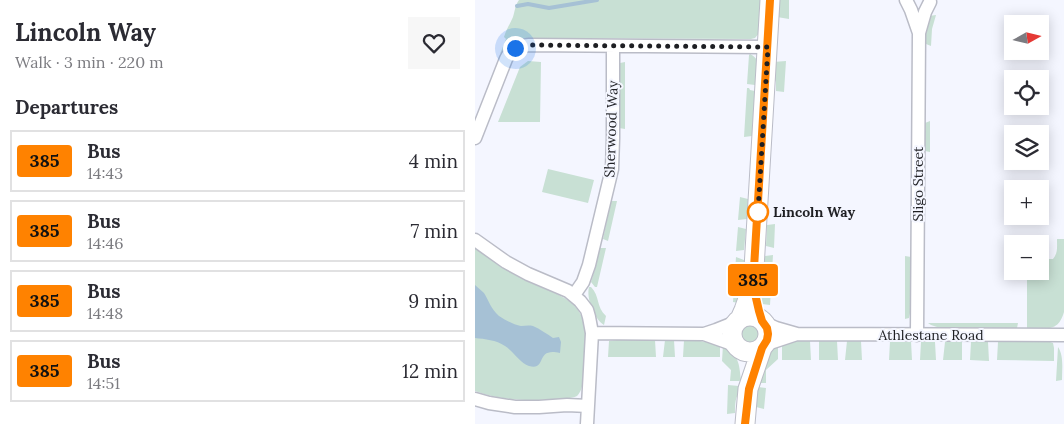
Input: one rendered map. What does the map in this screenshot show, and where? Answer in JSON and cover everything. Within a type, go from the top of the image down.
[{"type":"street","points":[[749,389],[746,368],[732,333],[733,327],[744,310],[753,285],[771,0]]},
{"type":"street","points":[[906,0],[920,5],[931,1]]},
{"type":"street","name":"Sligo Street","points":[[906,0],[919,33]]},
{"type":"street","name":"Sligo Street","points":[[917,335],[919,33],[925,12],[931,1]]},
{"type":"street","points":[[475,138],[506,58],[515,48],[529,45],[768,47]]},
{"type":"street","name":"Sherwood Way","points":[[574,296],[583,282],[589,265],[612,169],[613,46]]},
{"type":"street","points":[[475,240],[507,262],[574,296],[587,310],[592,333],[587,424]]},
{"type":"street","points":[[745,424],[749,389],[768,334],[759,311],[753,285]]},
{"type":"street","points":[[592,333],[704,334],[745,316],[757,317],[763,322]]},
{"type":"street","name":"Athlestane Road","points":[[763,322],[797,334]]},
{"type":"street","points":[[704,334],[747,352],[757,351],[763,346]]},
{"type":"street","name":"Athlestane Road","points":[[763,346],[786,336],[797,334],[1064,335]]},
{"type":"street","points":[[475,399],[515,407],[588,406]]},
{"type":"green space","points":[[519,0],[764,0],[760,32],[755,38],[751,39],[524,38],[510,43],[500,54],[506,39],[504,37],[505,34]]},
{"type":"green space","points":[[779,0],[789,0],[789,19],[777,17]]},
{"type":"green space","points":[[936,15],[932,29],[931,46],[926,44],[926,27],[929,16]]},
{"type":"green space","points":[[750,54],[755,57],[759,68],[755,85],[747,84]]},
{"type":"green space","points":[[528,61],[541,62],[540,122],[498,122],[520,67]]},
{"type":"green space","points":[[786,61],[784,92],[776,91],[773,62]]},
{"type":"green space","points":[[625,62],[625,129],[619,128],[619,69],[620,63]]},
{"type":"green space","points":[[747,88],[755,91],[752,136],[744,137]]},
{"type":"green space","points":[[930,121],[930,152],[925,151],[925,123]]},
{"type":"green space","points":[[548,169],[594,180],[588,203],[542,192]]},
{"type":"green space","points":[[740,197],[748,199],[747,219],[738,220]]},
{"type":"green space","points":[[611,201],[617,201],[608,241],[603,239]]},
{"type":"green space","points":[[775,224],[774,248],[766,246],[767,225]]},
{"type":"green space","points":[[738,227],[746,229],[744,250],[736,251]]},
{"type":"green space","points":[[1057,239],[1064,239],[1064,312],[1055,326],[1050,328],[1027,328],[1027,280],[1049,280],[1049,259],[1055,257]]},
{"type":"green space","points":[[475,248],[511,273],[563,297],[577,309],[585,327],[586,343],[583,382],[577,396],[546,400],[516,400],[475,391]]},
{"type":"green space","points":[[600,248],[606,248],[597,287],[595,287],[591,282]]},
{"type":"green space","points":[[773,255],[770,305],[761,304],[765,256]]},
{"type":"green space","points":[[905,256],[911,257],[910,313],[909,318],[905,319]]},
{"type":"green space","points":[[736,257],[744,260],[744,273],[747,280],[739,303],[733,302]]},
{"type":"green space","points":[[589,287],[594,290],[601,309],[606,316],[604,325],[597,318],[592,308],[588,292]]},
{"type":"green space","points":[[928,323],[1018,323],[1017,328],[937,327]]},
{"type":"green space","points":[[746,325],[754,325],[759,330],[757,341],[746,343],[741,338],[741,330]]},
{"type":"green space","points":[[655,340],[656,357],[608,357],[609,341]]},
{"type":"green space","points":[[665,340],[674,340],[675,357],[663,357]]},
{"type":"green space","points":[[684,340],[718,344],[720,347],[720,357],[683,357]]},
{"type":"green space","points":[[791,341],[810,341],[811,360],[782,360],[782,345]]},
{"type":"green space","points":[[819,341],[837,341],[838,360],[819,360]]},
{"type":"green space","points":[[847,341],[861,341],[862,360],[845,360]]},
{"type":"green space","points":[[890,341],[911,341],[912,360],[889,360]]},
{"type":"green space","points":[[921,342],[935,342],[936,360],[920,360]]},
{"type":"green space","points":[[945,342],[962,342],[962,360],[943,360]]},
{"type":"green space","points":[[971,342],[988,342],[989,361],[970,360]]},
{"type":"green space","points":[[998,342],[1053,343],[1054,361],[997,360]]},
{"type":"green space","points":[[723,345],[732,352],[737,360],[740,369],[741,380],[739,381],[730,381],[731,370],[722,361]]},
{"type":"green space","points":[[772,346],[778,347],[778,359],[766,370],[766,383],[758,383]]},
{"type":"green space","points":[[1058,347],[1062,358],[1062,380],[1056,381]]},
{"type":"green space","points":[[728,385],[739,386],[741,390],[736,398],[735,413],[727,414]]},
{"type":"green space","points":[[758,387],[766,388],[764,409],[756,407]]},
{"type":"water","points":[[475,285],[484,293],[494,311],[501,318],[521,326],[533,326],[553,338],[559,337],[561,342],[560,353],[547,353],[538,365],[535,367],[529,366],[502,344],[475,338]]},
{"type":"waterway","points":[[517,6],[528,4],[549,8],[597,0]]},
{"type":"bus line","name":"385","points":[[745,424],[749,389],[768,334],[765,323],[762,321],[753,285],[770,0]]},
{"type":"place","name":"Lincoln Way","points":[[758,212]]},
{"type":"route","points":[[515,48],[529,45],[768,47],[758,212]]}]
